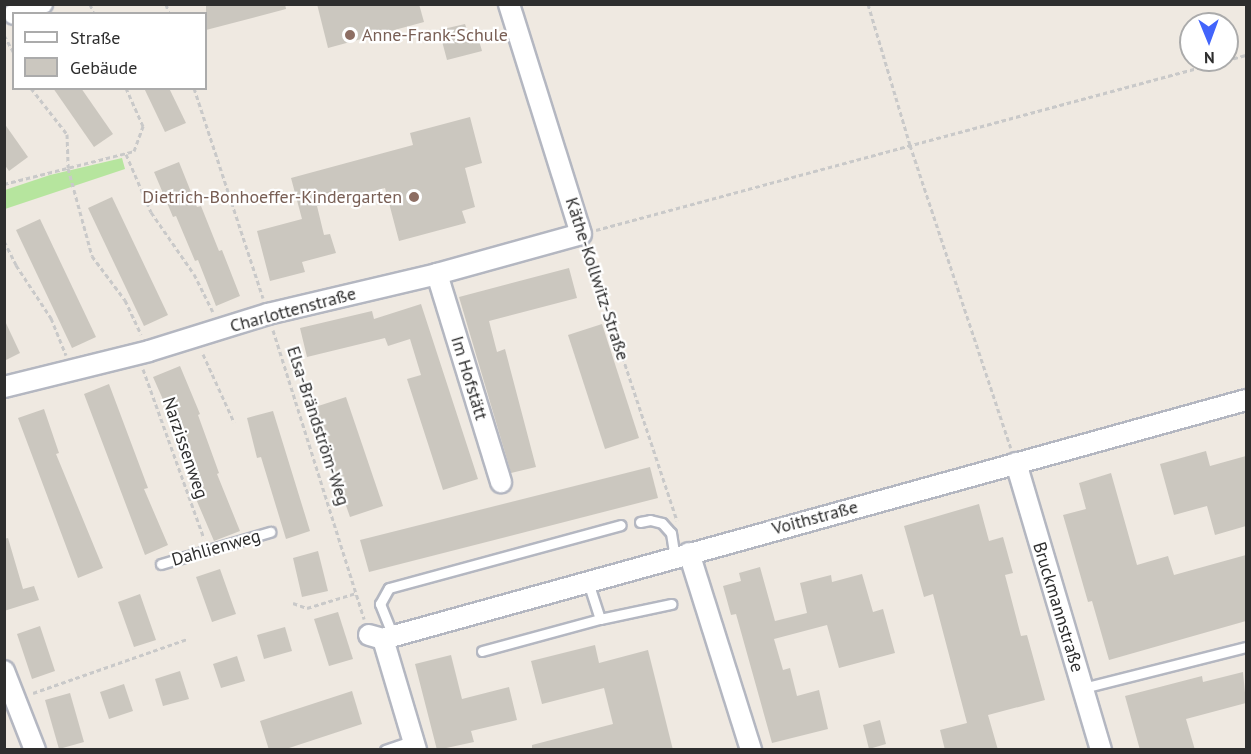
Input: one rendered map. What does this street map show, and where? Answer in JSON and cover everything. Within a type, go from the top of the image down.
[{"type":"street","points":[[20,12],[42,4]]},
{"type":"street","name":"Käthe-Kollwitz-Straße","points":[[509,4],[581,234]]},
{"type":"street","name":"Charlottenstraße","points":[[4,387],[143,352],[268,314],[437,274],[581,234]]},
{"type":"street","name":"Im Hofstätt","points":[[437,274],[501,482]]},
{"type":"street","name":"Voithstraße","points":[[382,637],[1246,400]]},
{"type":"street","name":"Bruckmannstraße","points":[[1016,463],[1101,750]]},
{"type":"street","points":[[682,555],[751,750]]},
{"type":"street","points":[[382,637],[415,745]]},
{"type":"street","points":[[4,671],[12,704],[35,750]]},
{"type":"lane","points":[[640,522],[650,520],[662,523],[671,533],[682,555]]},
{"type":"lane","points":[[382,637],[380,604],[389,588],[621,525]]},
{"type":"lane","name":"Dahlienweg","points":[[162,564],[270,532]]},
{"type":"lane","points":[[588,581],[600,618]]},
{"type":"lane","points":[[482,651],[600,618],[671,604]]},
{"type":"lane","points":[[1083,688],[1246,647]]},
{"type":"lane","points":[[385,750],[415,745]]},
{"type":"path","points":[[868,4],[910,145],[1016,463]]},
{"type":"path","points":[[4,35],[12,49]]},
{"type":"path","points":[[581,234],[1246,55]]},
{"type":"path","name":"Narzissenweg","points":[[33,90],[67,134],[68,168],[92,256],[125,300],[209,551]]},
{"type":"path","points":[[4,184],[134,151],[143,126],[127,90]]},
{"type":"path","name":"Elsa-Brändström-Weg","points":[[195,90],[356,593],[382,637]]},
{"type":"path","points":[[126,154],[151,212],[194,274],[221,328]]},
{"type":"path","name":"Käthe-Kollwitz-Straße","points":[[581,234],[682,555]]},
{"type":"path","points":[[4,241],[16,265],[51,318],[72,371]]},
{"type":"path","points":[[195,336],[234,422]]},
{"type":"path","points":[[293,603],[307,608],[356,593]]},
{"type":"path","points":[[12,704],[187,639]]},
{"type":"green space","points":[[122,158],[125,169],[5,209],[5,190],[50,175]]},
{"type":"building","points":[[206,4],[285,4],[286,9],[207,30]]},
{"type":"building","name":"Anne-Frank-Schule","points":[[317,4],[419,4],[424,22],[328,48]]},
{"type":"building","points":[[465,24],[470,39],[478,37],[482,51],[447,60],[439,30]]},
{"type":"building","points":[[54,90],[82,90],[113,134],[94,147]]},
{"type":"building","points":[[145,90],[170,90],[186,123],[165,132]]},
{"type":"building","points":[[470,117],[482,163],[465,168],[475,207],[462,211],[466,223],[399,241],[385,188],[317,206],[324,235],[330,234],[336,253],[302,262],[305,272],[270,281],[257,231],[302,219],[291,178],[413,145],[410,133]]},
{"type":"building","points":[[4,123],[28,157],[9,171],[4,164]]},
{"type":"building","points":[[179,162],[197,207],[201,206],[219,251],[222,250],[240,296],[216,306],[198,260],[195,261],[176,216],[173,217],[154,172]]},
{"type":"building","points":[[112,197],[168,315],[144,326],[88,208]]},
{"type":"building","points":[[40,219],[96,337],[72,348],[16,230]]},
{"type":"building","points":[[569,268],[577,298],[489,321],[497,352],[505,349],[536,467],[511,473],[459,297]]},
{"type":"building","points":[[421,304],[478,479],[443,490],[407,379],[421,375],[410,339],[388,346],[385,338],[307,357],[300,328],[372,311],[374,319]]},
{"type":"building","points":[[4,319],[20,353],[4,361]]},
{"type":"building","points":[[602,324],[639,438],[605,449],[568,335]]},
{"type":"building","points":[[180,366],[200,414],[198,415],[219,473],[217,474],[240,531],[214,541],[196,499],[199,498],[177,439],[180,438],[153,377]]},
{"type":"building","points":[[109,384],[148,488],[144,489],[168,545],[145,555],[84,394]]},
{"type":"building","points":[[346,397],[383,506],[350,517],[312,408]]},
{"type":"building","points":[[44,409],[59,453],[56,454],[103,568],[78,578],[18,418]]},
{"type":"building","points":[[273,411],[310,531],[286,539],[261,457],[257,458],[247,418]]},
{"type":"building","points":[[1206,451],[1210,466],[1246,456],[1246,526],[1215,535],[1207,506],[1174,515],[1160,464]]},
{"type":"building","points":[[650,467],[658,498],[369,572],[360,540]]},
{"type":"building","points":[[1111,473],[1137,565],[1168,556],[1174,575],[1246,555],[1246,621],[1109,660],[1092,601],[1088,602],[1063,515],[1086,509],[1079,483]]},
{"type":"building","points":[[979,504],[989,541],[1003,537],[1013,573],[1005,575],[1021,636],[1027,635],[1045,700],[988,715],[998,750],[945,750],[940,730],[967,723],[933,594],[924,597],[904,526]]},
{"type":"building","points":[[8,538],[23,589],[34,586],[39,600],[4,611],[4,539]]},
{"type":"building","points":[[318,551],[328,591],[302,597],[293,558]]},
{"type":"building","points":[[760,567],[775,621],[807,613],[800,583],[831,575],[832,582],[862,574],[873,612],[883,609],[895,653],[839,668],[827,625],[774,639],[783,670],[790,668],[797,696],[819,690],[828,729],[772,743],[736,614],[731,615],[723,586],[741,581],[739,573]]},
{"type":"building","points":[[220,569],[236,614],[212,622],[196,577]]},
{"type":"building","points":[[140,594],[156,640],[134,647],[118,602]]},
{"type":"building","points":[[338,612],[353,659],[329,666],[314,619]]},
{"type":"building","points":[[40,626],[55,671],[32,679],[17,634]]},
{"type":"building","points":[[285,627],[292,651],[264,659],[257,635]]},
{"type":"building","points":[[595,645],[599,663],[648,650],[673,750],[532,750],[532,745],[613,724],[604,688],[542,704],[531,661]]},
{"type":"building","points":[[451,655],[462,699],[509,687],[517,720],[471,731],[474,742],[437,750],[415,664]]},
{"type":"building","points":[[237,656],[245,681],[221,688],[213,664]]},
{"type":"building","points":[[180,671],[189,699],[163,706],[155,679]]},
{"type":"building","points":[[1243,672],[1246,703],[1186,719],[1195,750],[1140,750],[1125,696],[1202,676],[1203,682]]},
{"type":"building","points":[[124,684],[133,711],[109,719],[100,692]]},
{"type":"building","points":[[352,691],[362,724],[283,750],[269,750],[260,721]]},
{"type":"building","points":[[70,693],[84,742],[59,749],[45,700]]},
{"type":"building","points":[[880,720],[886,744],[869,749],[863,725]]},
{"type":"place","name":"Anne-Frank-Schule","points":[[350,35]]},
{"type":"place","name":"Dietrich-Bonhoeffer-Kindergarten","points":[[414,197]]}]
